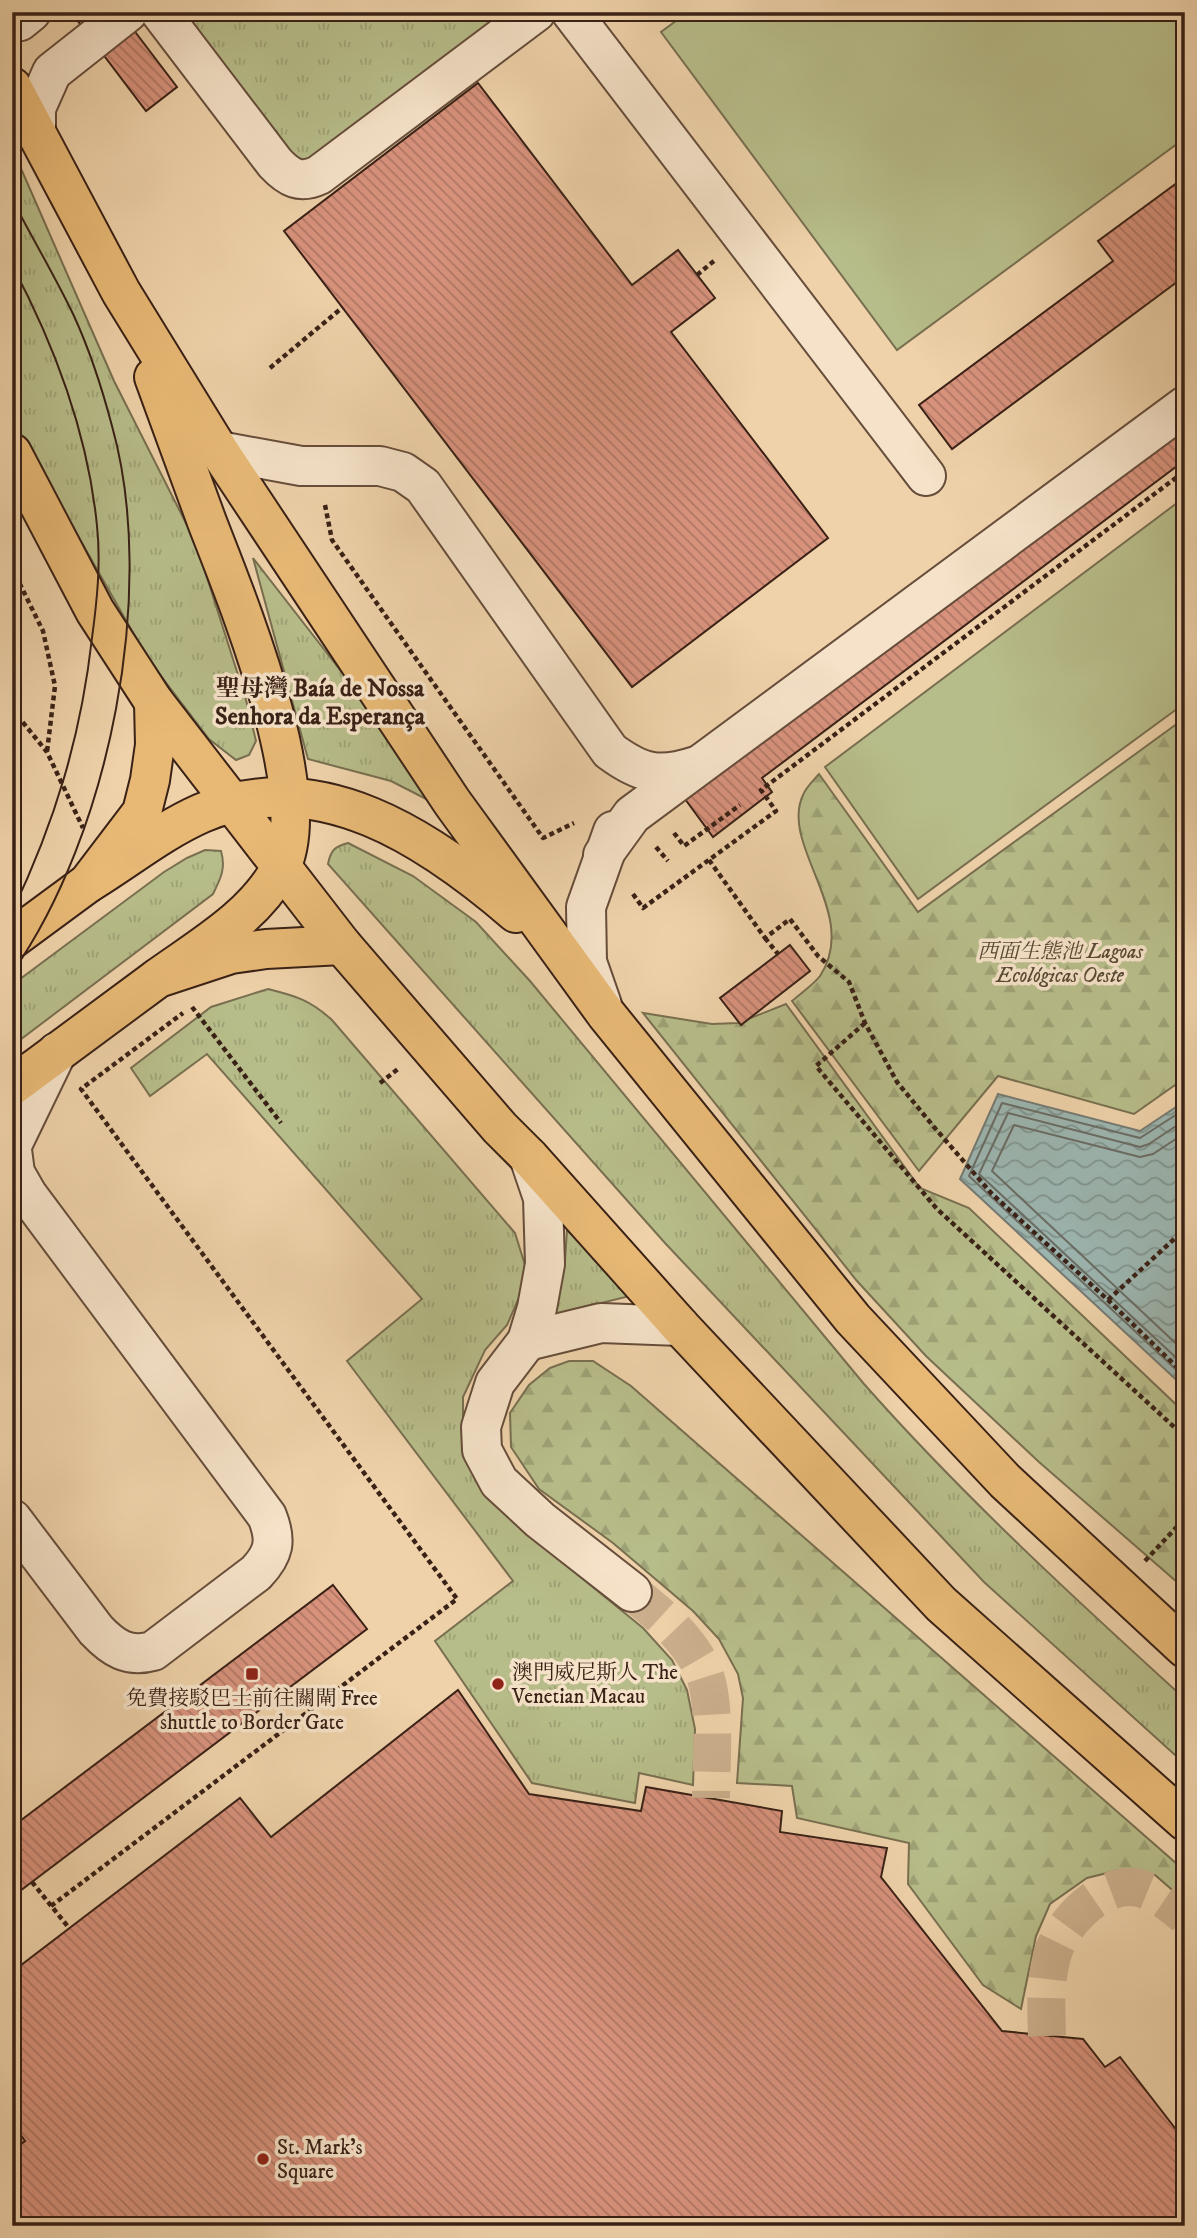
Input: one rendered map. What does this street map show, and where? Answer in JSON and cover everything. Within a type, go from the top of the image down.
[{"type":"main road","points":[[12,87],[121,292],[219,451],[452,802],[606,1014],[853,1319],[1005,1481],[1185,1648]]},
{"type":"main road","points":[[12,1086],[220,933],[249,908],[281,867],[289,842],[290,796],[285,760],[271,707],[240,606],[121,292]]},
{"type":"main road","points":[[12,453],[95,611],[154,702],[342,945],[500,1128],[680,1326],[941,1604],[1185,1821]]},
{"type":"main road","points":[[94,874],[142,812],[155,744],[154,702]]},
{"type":"main road","points":[[12,939],[94,874],[166,831],[204,812],[232,804],[256,798],[290,796],[336,803],[365,813],[412,837],[496,895],[555,946]]},
{"type":"main road","points":[[158,978],[231,954],[266,949],[342,945]]},
{"type":"street","points":[[12,18],[20,21],[31,12]]},
{"type":"street","points":[[36,133],[36,108],[52,72],[128,12]]},
{"type":"street","points":[[155,15],[275,163],[294,178],[307,181],[319,175],[536,12]]},
{"type":"street","points":[[570,12],[926,476]]},
{"type":"street","points":[[603,855],[632,815],[1185,405]]},
{"type":"street","points":[[219,451],[301,466],[380,466],[403,472],[423,486],[610,751],[629,765],[651,773],[675,773],[696,766]]},
{"type":"street","points":[[606,1014],[587,962],[586,907],[603,855],[618,821],[620,785],[610,751]]},
{"type":"street","points":[[12,1519],[96,1630],[109,1644],[125,1653],[141,1654],[153,1651],[256,1573],[268,1561],[273,1545],[267,1516],[27,1194],[15,1172],[12,1147],[57,1052]]},
{"type":"street","points":[[529,1157],[543,1198],[545,1264],[537,1308],[527,1341],[495,1383],[481,1427],[482,1450],[499,1482],[509,1492],[540,1520],[632,1592]]},
{"type":"street","points":[[527,1341],[601,1323],[680,1326]]},
{"type":"path","points":[[270,368],[343,307]]},
{"type":"path","points":[[301,466],[322,491],[331,540],[543,838],[576,823],[643,908],[776,811],[761,790],[1185,471]]},
{"type":"path","points":[[12,568],[43,631],[55,687],[47,752]]},
{"type":"path","points":[[12,709],[47,752],[94,874]]},
{"type":"path","points":[[674,834],[684,846],[740,804]]},
{"type":"path","points":[[656,847],[668,861]]},
{"type":"path","points":[[709,860],[778,954]]},
{"type":"path","points":[[765,938],[790,919],[818,956],[849,982],[865,1023],[897,1082],[992,1194],[1185,1375]]},
{"type":"path","points":[[192,1006],[281,1124]]},
{"type":"path","points":[[865,1023],[816,1066],[937,1209],[1185,1437]]},
{"type":"path","points":[[1108,1300],[1185,1229]]},
{"type":"path","points":[[1120,1588],[1185,1518]]},
{"type":"path","points":[[32,1882],[69,1928]]},
{"type":"green space","points":[[179,12],[511,12],[320,157],[304,161],[290,157]]},
{"type":"green space","points":[[688,12],[1185,12],[1185,138],[897,350],[661,32]]},
{"type":"green space","points":[[12,148],[114,381],[196,543],[246,700],[256,741],[249,755],[236,760],[209,739],[148,659],[12,420]]},
{"type":"green space","points":[[1185,497],[1185,703],[918,899],[825,767]]},
{"type":"green space","points":[[253,558],[344,675],[436,804],[391,781],[308,759]]},
{"type":"green space","name":"西面生態池 Lagoas Ecológicas Oeste","points":[[1185,718],[1185,1078],[1134,1114],[998,1076],[919,1171],[792,1001],[820,976],[830,953],[831,929],[826,905],[801,836],[799,815],[806,789],[819,774],[918,912]]},
{"type":"green space","points":[[348,843],[413,876],[476,922],[530,981],[864,1384],[902,1426],[1020,1546],[1185,1699],[1185,1764],[984,1582],[665,1243],[328,864],[334,850]]},
{"type":"green space","points":[[205,850],[221,851],[222,873],[213,894],[12,1046],[12,985],[164,872]]},
{"type":"green space","points":[[268,989],[302,1000],[332,1020],[515,1233],[525,1265],[521,1293],[507,1325],[485,1350],[463,1397],[463,1447],[522,1529],[643,1628],[672,1660],[687,1690],[695,1729],[693,1785],[639,1773],[635,1803],[532,1783],[435,1641],[513,1581],[347,1361],[422,1299],[207,1054],[150,1096],[131,1068],[211,1007]]},
{"type":"green space","points":[[786,1004],[920,1188],[969,1208],[1185,1413],[1185,1589],[1039,1462],[926,1356],[857,1281],[643,1013],[712,1024],[738,1023]]},
{"type":"green space","points":[[567,1230],[634,1295],[552,1315],[565,1260]]},
{"type":"green space","points":[[569,1361],[593,1361],[631,1386],[1185,1871],[1185,1901],[1155,1875],[1119,1870],[1087,1878],[1050,1904],[1036,1936],[1021,2009],[983,1985],[908,1884],[909,1843],[797,1818],[792,1786],[737,1783],[743,1698],[738,1674],[719,1639],[693,1611],[613,1543],[539,1489],[511,1447],[510,1413],[529,1385],[550,1368]]},
{"type":"water","points":[[998,1094],[1140,1131],[1185,1101],[1185,1388],[960,1179]]},
{"type":"building","points":[[71,12],[120,12],[177,87],[146,111]]},
{"type":"building","points":[[478,83],[632,285],[678,250],[715,298],[671,332],[828,538],[632,687],[284,231]]},
{"type":"building","points":[[1185,177],[1185,276],[952,449],[919,405],[1113,261],[1098,241]]},
{"type":"building","points":[[1185,423],[1185,460],[762,778],[772,792],[713,837],[685,799]]},
{"type":"building","points":[[790,945],[810,971],[741,1025],[720,998]]},
{"type":"building","points":[[333,1585],[367,1629],[12,1897],[12,1827]]},
{"type":"building","points":[[458,1690],[529,1794],[641,1811],[646,1787],[782,1811],[780,1832],[887,1848],[881,1877],[1002,2031],[1083,2039],[1105,2067],[1120,2057],[1185,2141],[1185,2226],[12,2226],[12,2150],[25,2141],[12,2124],[12,1972],[240,1798],[271,1837]]},
{"type":"building","points":[[12,2124],[25,2141],[12,2150]]},
{"type":"tunnel","points":[[632,1592],[680,1636],[696,1657],[707,1681],[711,1713],[711,1798]]},
{"type":"tunnel","points":[[1047,2036],[1047,1986],[1052,1956],[1064,1930],[1085,1907],[1111,1891],[1125,1887],[1139,1888],[1158,1896],[1185,1916]]},
{"type":"tram line","points":[[12,199],[74,316],[100,384],[112,426],[125,491],[130,561],[126,634],[116,709],[99,782],[75,852],[46,916],[12,973]]},
{"type":"tram line","points":[[12,265],[42,327],[77,424],[93,491],[99,554],[97,596],[87,674],[73,744],[53,812],[12,912]]},
{"type":"place","name":"免費接駁巴士前往關閘 Free shuttle to Border Gate","points":[[252,1674]]},
{"type":"place","name":"澳門威尼斯人 The Venetian Macau","points":[[498,1684]]},
{"type":"place","name":"St. Mark's Square","points":[[263,2159]]},
{"type":"district","name":"聖母灣 Baía de Nossa Senhora da Esperança","points":[[320,702]]}]
